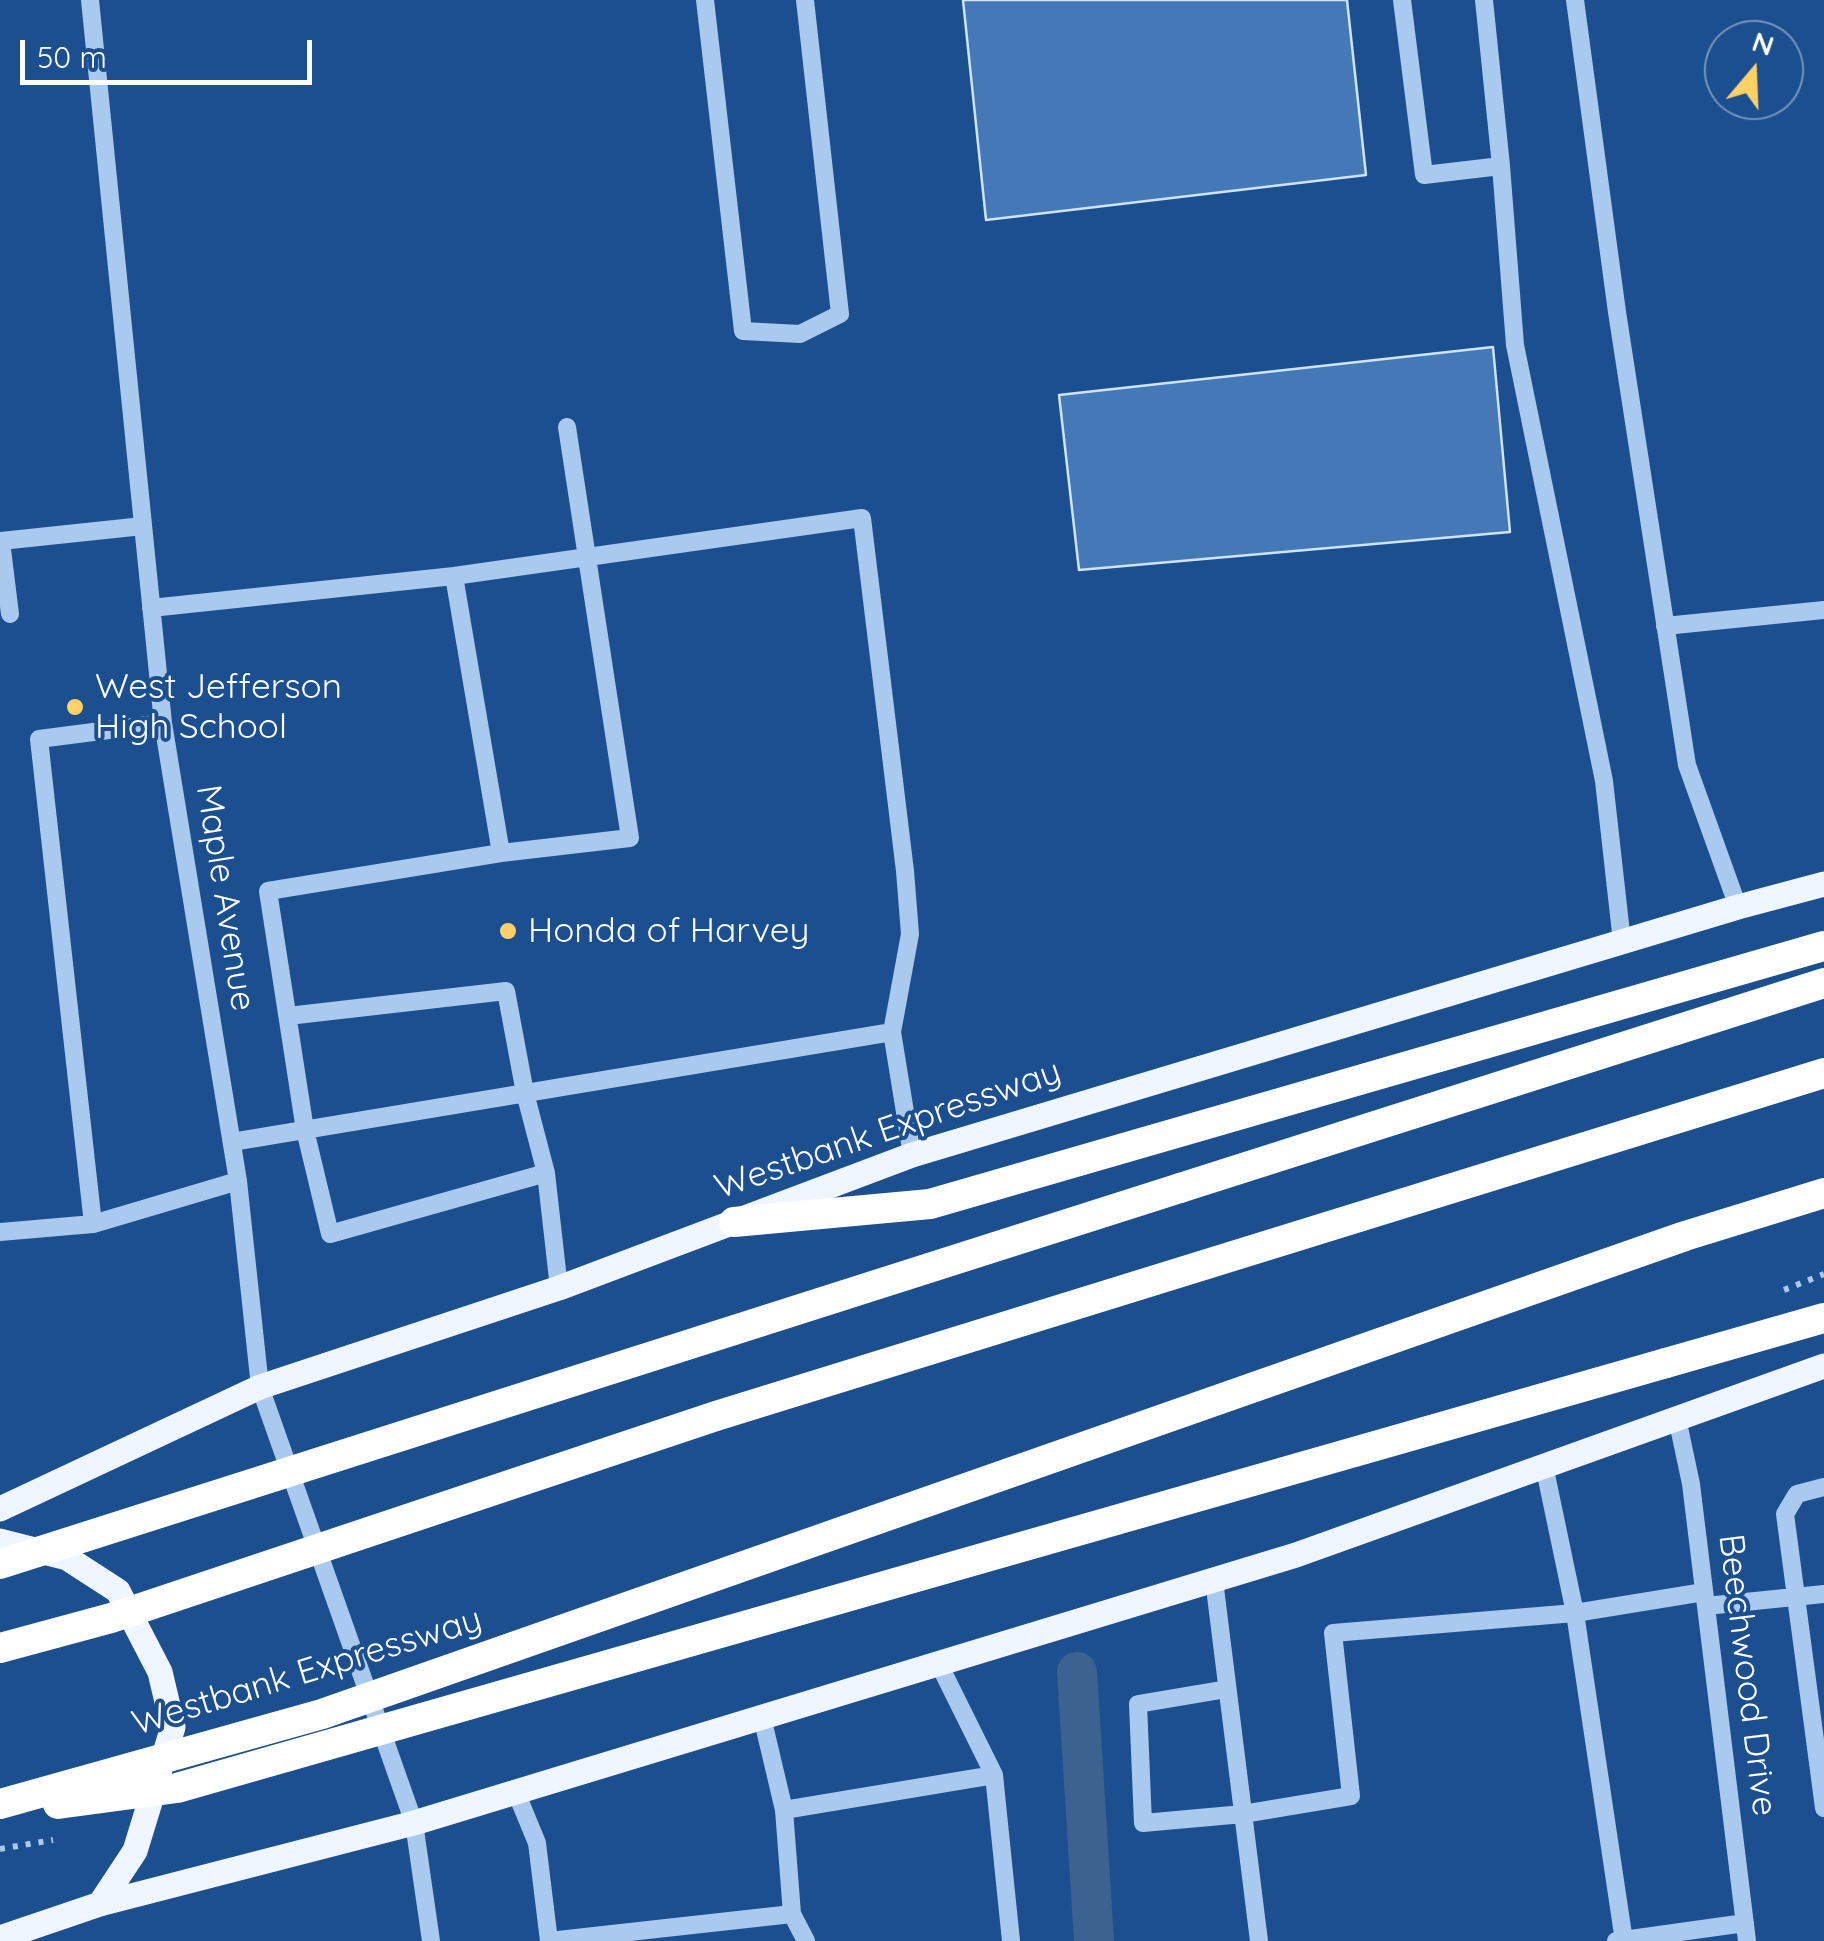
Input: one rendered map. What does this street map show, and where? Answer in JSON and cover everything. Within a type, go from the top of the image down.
[{"type":"highway","points":[[734,1222],[930,1204],[1824,946]]},
{"type":"highway","points":[[0,1564],[1824,982]]},
{"type":"highway","points":[[0,1648],[111,1618],[716,1416],[1824,1073]]},
{"type":"highway","name":"Westbank Expressway","points":[[0,1807],[322,1714],[1685,1236],[1824,1193]]},
{"type":"highway","points":[[0,1807],[177,1788],[1824,1318]]},
{"type":"main road","name":"Westbank Expressway","points":[[0,1510],[260,1387],[559,1288],[912,1155],[1738,906],[1824,884]]},
{"type":"main road","points":[[0,1938],[100,1904],[414,1823],[1296,1555],[1824,1366]]},
{"type":"main road","points":[[0,1541],[67,1558],[118,1591],[160,1672],[173,1727],[136,1851],[100,1904]]},
{"type":"street","name":"Maple Avenue","points":[[90,0],[163,723],[238,1181],[260,1387],[414,1823],[431,1941]]},
{"type":"street","points":[[704,0],[742,331],[800,334],[840,314],[805,0]]},
{"type":"street","points":[[1402,0],[1424,175],[1501,166]]},
{"type":"street","points":[[1484,0],[1514,344],[1604,781],[1622,942]]},
{"type":"street","points":[[1575,0],[1617,312],[1687,764],[1738,906]]},
{"type":"street","points":[[546,1173],[330,1234],[304,1130],[268,891],[500,853],[630,838],[567,427]]},
{"type":"street","points":[[151,608],[454,576],[862,518],[906,871],[910,934],[892,1032],[912,1155]]},
{"type":"street","points":[[10,614],[0,541],[143,526]]},
{"type":"street","points":[[454,576],[500,853]]},
{"type":"street","points":[[1666,626],[1824,610]]},
{"type":"street","points":[[93,1224],[40,739],[163,723]]},
{"type":"street","points":[[288,1016],[506,991],[546,1173],[559,1288]]},
{"type":"street","points":[[232,1142],[892,1032]]},
{"type":"street","points":[[0,1232],[93,1224],[238,1181]]},
{"type":"street","name":"Beechwood Drive","points":[[1676,1418],[1691,1484],[1746,1932]]},
{"type":"street","points":[[1544,1465],[1575,1614],[1624,1940]]},
{"type":"street","points":[[1824,1488],[1797,1494],[1785,1514],[1824,1808]]},
{"type":"street","points":[[1214,1580],[1258,1941]]},
{"type":"street","points":[[1227,1689],[1138,1704],[1143,1823],[1243,1814],[1351,1796],[1333,1632],[1575,1614],[1705,1599],[1824,1594]]},
{"type":"street","points":[[939,1664],[994,1775],[1011,1941]]},
{"type":"street","points":[[762,1717],[784,1810],[792,1914],[806,1941]]},
{"type":"street","points":[[784,1810],[994,1775]]},
{"type":"street","points":[[516,1792],[537,1842],[549,1941],[792,1914]]},
{"type":"street","points":[[1616,1941],[1746,1932]]},
{"type":"path","points":[[0,1849],[56,1839]]},
{"type":"building","points":[[963,0],[1347,0],[1366,175],[986,220]]},
{"type":"building","points":[[1493,347],[1510,532],[1079,570],[1059,395]]},
{"type":"waterway","points":[[1077,1672],[1094,1941]]},
{"type":"place","name":"West Jefferson High School","points":[[75,707]]},
{"type":"place","name":"Honda of Harvey","points":[[508,931]]}]
